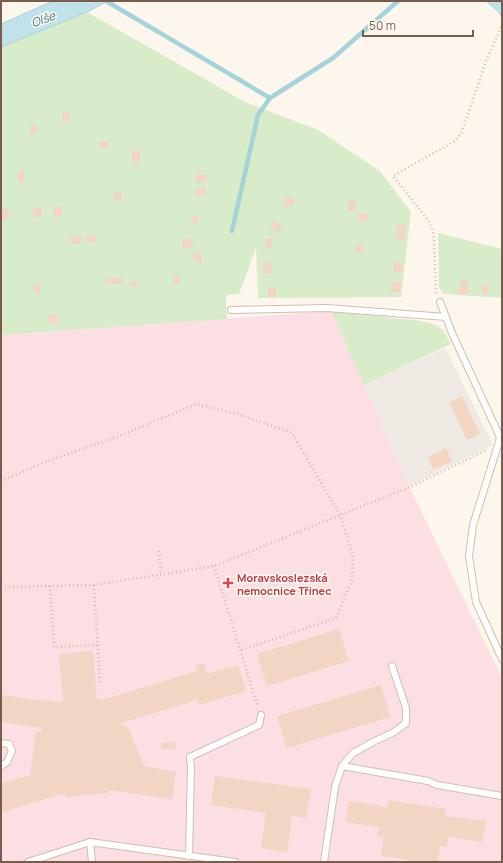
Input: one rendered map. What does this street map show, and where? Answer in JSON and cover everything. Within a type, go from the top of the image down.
[{"type":"lane","points":[[440,302],[452,333],[500,437],[473,525],[469,556],[476,602],[502,659]]},
{"type":"lane","points":[[231,310],[328,308],[446,317]]},
{"type":"lane","points":[[324,862],[335,787],[342,766],[353,753],[394,732],[406,723],[406,708],[392,666]]},
{"type":"lane","points":[[190,856],[190,757],[259,725],[261,715]]},
{"type":"lane","points":[[1,743],[9,744],[12,751],[7,762],[1,766]]},
{"type":"lane","points":[[342,766],[428,780],[436,785],[502,796]]},
{"type":"lane","points":[[90,842],[92,862]]},
{"type":"lane","points":[[28,862],[90,842],[235,862]]},
{"type":"path","points":[[440,302],[436,290],[434,236],[432,229],[428,220],[393,176],[454,141],[462,132],[486,61],[502,25]]},
{"type":"path","points":[[1,481],[50,460],[116,437],[196,404],[238,414],[292,433],[340,515],[353,555],[352,580],[336,618],[241,650]]},
{"type":"path","points":[[1,587],[94,585],[214,566],[410,487],[498,445]]},
{"type":"path","points":[[159,551],[161,574]]},
{"type":"path","points":[[214,566],[261,715]]},
{"type":"path","points":[[94,585],[100,684]]},
{"type":"path","points":[[50,586],[54,647],[98,645]]},
{"type":"shaded area","name":"Moravskoslezská nemocnice Třinec","points":[[331,311],[409,486],[502,678],[502,862],[1,862],[1,335]]},
{"type":"shaded area","points":[[445,348],[493,445],[409,486],[364,385]]},
{"type":"green space","points":[[87,12],[245,102],[318,130],[380,171],[411,212],[401,297],[258,298],[256,248],[239,294],[226,295],[227,319],[1,335],[1,47]]},
{"type":"green space","points":[[438,233],[502,249],[502,298],[443,294],[439,287]]},
{"type":"green space","points":[[331,311],[421,321],[436,325],[443,330],[451,344],[364,385]]},
{"type":"water","name":"Olše","points":[[53,1],[108,1],[87,12],[1,47],[1,24]]},
{"type":"water","points":[[486,1],[502,1],[502,17],[499,12]]},
{"type":"building","points":[[63,112],[70,113],[69,122],[62,121]]},
{"type":"building","points":[[31,125],[37,126],[37,134],[30,134]]},
{"type":"building","points":[[99,141],[108,141],[108,148],[99,148]]},
{"type":"building","points":[[132,151],[140,151],[140,162],[132,162]]},
{"type":"building","points":[[18,171],[24,171],[24,182],[18,182]]},
{"type":"building","points":[[196,174],[207,175],[207,182],[196,182]]},
{"type":"building","points":[[202,187],[206,187],[205,196],[195,195],[196,189],[202,189]]},
{"type":"building","points":[[114,192],[122,193],[121,201],[113,200]]},
{"type":"building","points":[[286,197],[295,199],[293,207],[284,205]]},
{"type":"building","points":[[349,201],[356,202],[355,211],[348,211]]},
{"type":"building","points":[[41,207],[42,216],[33,217],[32,208]]},
{"type":"building","points":[[54,207],[62,207],[62,216],[54,216]]},
{"type":"building","points":[[2,209],[8,209],[8,220],[2,220]]},
{"type":"building","points":[[359,213],[368,214],[367,222],[359,222]]},
{"type":"building","points":[[191,216],[199,216],[198,223],[191,223]]},
{"type":"building","points":[[272,222],[281,224],[280,232],[271,230]]},
{"type":"building","points":[[397,224],[406,224],[405,240],[396,239]]},
{"type":"building","points":[[71,235],[81,236],[81,244],[71,244]]},
{"type":"building","points":[[96,235],[96,242],[85,242],[85,236]]},
{"type":"building","points":[[267,238],[273,239],[271,249],[265,248]]},
{"type":"building","points":[[182,239],[192,239],[193,247],[183,248]]},
{"type":"building","points":[[356,245],[363,246],[363,253],[355,252]]},
{"type":"building","points":[[194,253],[202,253],[202,263],[193,262]]},
{"type":"building","points":[[264,260],[270,261],[272,274],[263,273]]},
{"type":"building","points":[[394,262],[403,263],[402,272],[393,272]]},
{"type":"building","points":[[173,275],[179,275],[180,284],[173,284]]},
{"type":"building","points":[[107,278],[123,278],[123,284],[106,284]]},
{"type":"building","points":[[460,281],[468,281],[468,294],[457,294],[457,290],[460,290]]},
{"type":"building","points":[[129,282],[137,282],[137,287],[129,287]]},
{"type":"building","points":[[392,282],[401,283],[400,292],[391,291]]},
{"type":"building","points":[[35,284],[40,284],[40,293],[34,293],[33,287],[35,287]]},
{"type":"building","points":[[489,284],[489,294],[482,294],[482,285]]},
{"type":"building","points":[[268,287],[276,287],[276,297],[268,297]]},
{"type":"building","points":[[57,314],[58,323],[49,324],[48,315]]},
{"type":"building","points":[[462,396],[480,434],[467,440],[449,403]]},
{"type":"building","points":[[446,448],[452,461],[433,470],[428,457]]},
{"type":"building","points":[[339,629],[349,661],[267,686],[257,654]]},
{"type":"building","points":[[93,651],[97,699],[105,699],[197,671],[195,666],[204,663],[207,674],[238,665],[246,691],[199,705],[197,700],[121,723],[123,726],[127,725],[144,766],[176,772],[172,799],[109,790],[108,793],[66,797],[65,793],[3,812],[1,806],[1,784],[30,775],[36,731],[41,732],[42,728],[1,722],[1,695],[63,702],[59,654]]},
{"type":"building","points":[[381,685],[390,717],[287,748],[277,716]]},
{"type":"building","points":[[175,742],[176,749],[162,749],[161,743]]},
{"type":"building","points":[[215,776],[311,789],[306,818],[292,816],[287,852],[261,848],[266,813],[211,805]]},
{"type":"building","points":[[389,800],[446,809],[445,816],[486,821],[482,842],[448,837],[447,847],[440,846],[438,862],[422,862],[381,856],[384,837],[377,836],[379,827],[346,822],[349,801],[388,807]]},
{"type":"waterway","points":[[106,1],[270,98],[333,58],[398,1]]},
{"type":"waterway","points":[[232,231],[258,115],[270,98]]},
{"type":"place","name":"Moravskoslezská nemocnice Třinec","points":[[228,583]]}]
